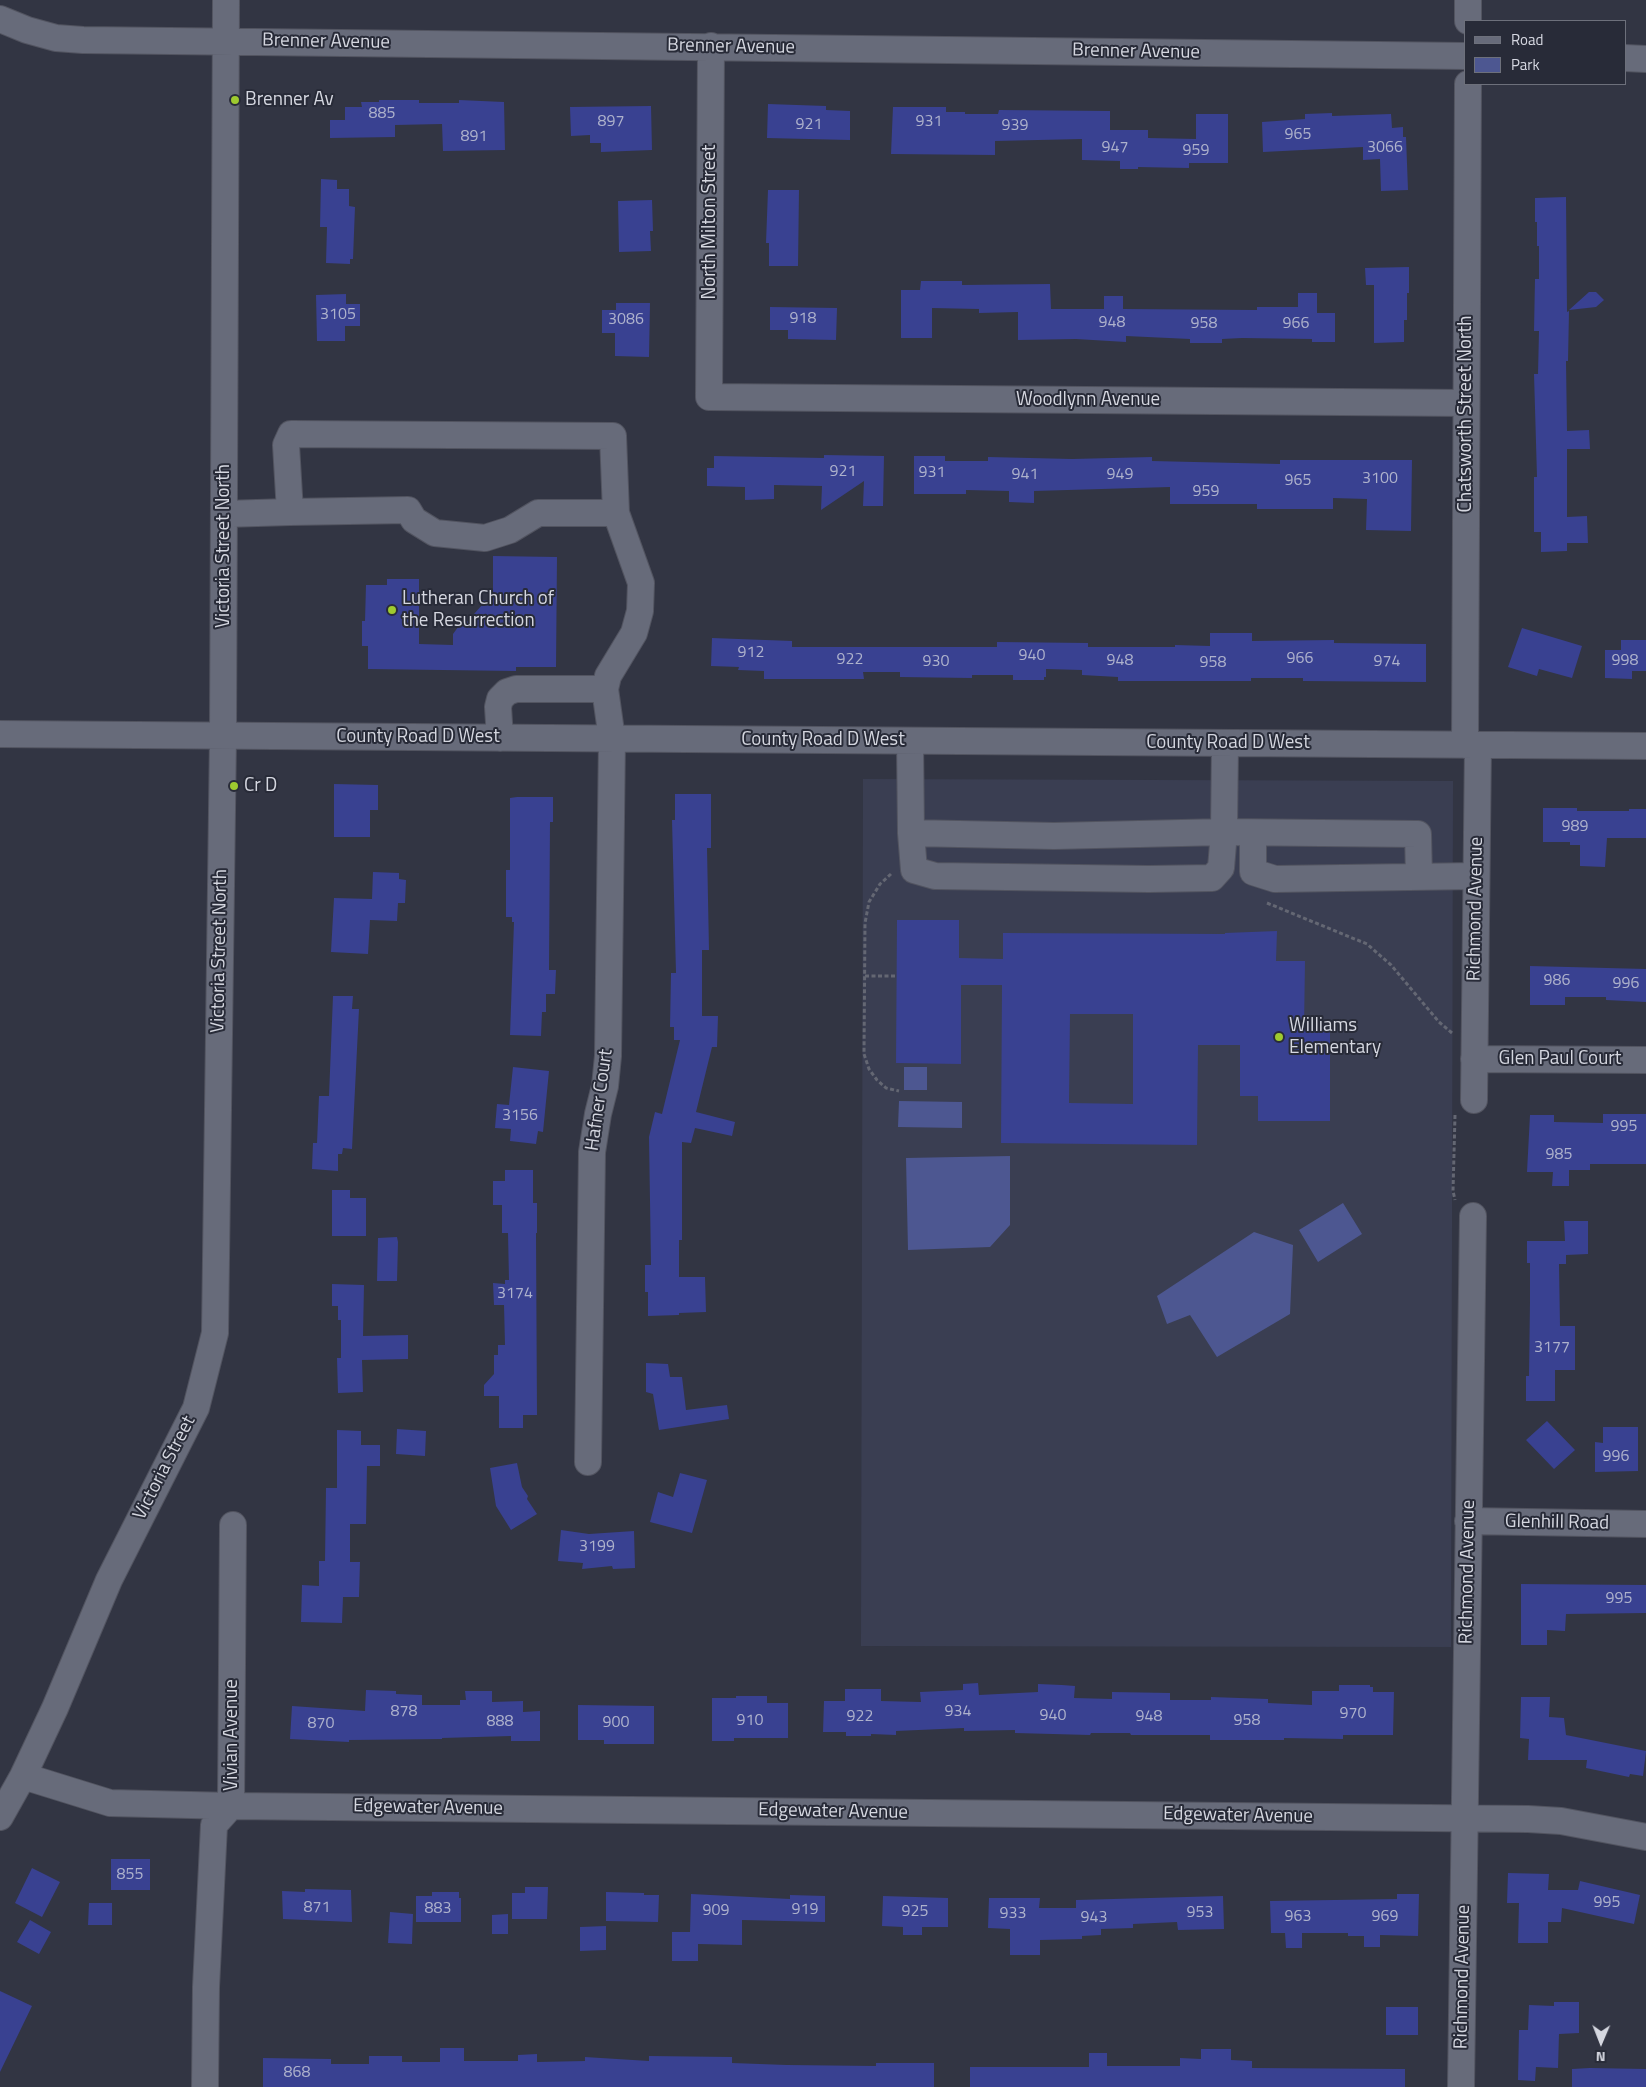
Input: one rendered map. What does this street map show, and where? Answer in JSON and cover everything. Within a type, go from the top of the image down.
[{"type":"street","name":"Victoria Street North","points":[[218,1091],[223,736],[226,0]]},
{"type":"street","points":[[1468,0],[1468,20]]},
{"type":"street","name":"Brenner Avenue","points":[[0,18],[26,30],[56,38],[1464,56]]},
{"type":"street","name":"North Milton Street","points":[[709,397],[711,46]]},
{"type":"street","points":[[1626,58],[1646,58]]},
{"type":"street","name":"Chatsworth Street North","points":[[1468,85],[1466,403],[1471,745]]},
{"type":"street","name":"Woodlynn Avenue","points":[[709,397],[1466,403]]},
{"type":"street","points":[[290,512],[286,445],[291,434],[613,436],[616,513],[641,583],[640,611],[634,633],[608,676],[605,690],[516,689],[507,692],[500,699],[498,707],[500,738]]},
{"type":"street","points":[[224,514],[408,510],[414,520],[435,534],[484,538],[510,530],[538,513],[616,513]]},
{"type":"street","name":"Hafner Court","points":[[588,1462],[592,1152],[605,1086],[608,1056],[612,739],[605,690]]},
{"type":"street","name":"County Road D West","points":[[0,734],[1646,746]]},
{"type":"street","points":[[910,741],[911,833],[914,870],[935,876],[1149,880],[1212,878],[1221,868],[1224,832],[1225,743]]},
{"type":"street","name":"Richmond Avenue","points":[[1465,1107],[1474,1051],[1476,876],[1471,745]]},
{"type":"street","points":[[911,833],[1054,836],[1224,832],[1418,834],[1419,876]]},
{"type":"street","points":[[1253,833],[1253,872],[1275,879],[1476,876]]},
{"type":"street","name":"Glen Paul Court","points":[[1474,1051],[1646,1060]]},
{"type":"street","name":"Victoria Street","points":[[0,1817],[23,1776],[55,1708],[109,1580],[196,1408],[215,1333],[218,1091]]},
{"type":"street","name":"Richmond Avenue","points":[[1461,2087],[1473,1216]]},
{"type":"street","name":"Glenhill Road","points":[[1468,1521],[1646,1524]]},
{"type":"street","name":"Vivian Avenue","points":[[205,2087],[206,1987],[214,1824],[231,1806],[234,1525]]},
{"type":"street","name":"Edgewater Avenue","points":[[23,1776],[110,1803],[231,1806],[1465,1818],[1561,1821],[1646,1837]]},
{"type":"path","points":[[897,869],[880,884],[869,902],[865,922],[864,1054],[869,1069],[877,1080],[886,1088],[898,1091]]},
{"type":"path","points":[[1267,903],[1367,944],[1391,965],[1439,1022],[1474,1051]]},
{"type":"path","points":[[864,976],[896,976]]},
{"type":"path","points":[[1465,1107],[1453,1190],[1457,1206],[1473,1216]]},
{"type":"shaded area","points":[[863,779],[1453,781],[1451,1647],[861,1646]]},
{"type":"green space","points":[[904,1067],[927,1067],[927,1090],[904,1090]]},
{"type":"green space","points":[[899,1101],[962,1102],[962,1128],[898,1127]]},
{"type":"green space","points":[[1010,1156],[1010,1225],[990,1247],[908,1250],[906,1158]]},
{"type":"green space","points":[[1343,1203],[1362,1234],[1318,1262],[1299,1230]]},
{"type":"green space","points":[[1254,1232],[1293,1245],[1290,1314],[1217,1357],[1190,1315],[1167,1324],[1157,1296]]},
{"type":"building","points":[[379,100],[419,100],[419,103],[459,103],[459,100],[504,102],[505,150],[443,151],[442,124],[395,125],[395,137],[330,138],[330,120],[345,120],[345,107],[362,107],[361,102],[379,102]]},
{"type":"building","points":[[768,104],[826,106],[826,110],[850,111],[850,140],[767,138]]},
{"type":"building","points":[[651,106],[652,150],[601,152],[601,143],[590,143],[590,135],[571,136],[570,107]]},
{"type":"building","points":[[893,107],[946,107],[946,112],[965,112],[965,114],[998,114],[999,110],[1110,111],[1110,130],[1148,130],[1148,138],[1196,139],[1196,114],[1228,114],[1228,163],[1189,163],[1189,168],[1138,167],[1138,169],[1120,169],[1120,161],[1082,160],[1082,139],[995,141],[995,155],[891,154]]},
{"type":"building","points":[[1332,113],[1332,116],[1391,114],[1392,128],[1403,127],[1403,137],[1406,137],[1408,190],[1381,191],[1380,159],[1363,160],[1363,147],[1263,152],[1262,122],[1305,119],[1305,114]]},
{"type":"building","points":[[321,179],[337,180],[337,189],[349,189],[349,206],[355,207],[353,259],[350,259],[350,264],[326,263],[327,227],[320,227]]},
{"type":"building","points":[[768,190],[799,190],[798,266],[769,266],[769,243],[766,243]]},
{"type":"building","points":[[1566,197],[1567,312],[1569,311],[1568,361],[1566,361],[1567,431],[1589,430],[1590,449],[1567,449],[1567,517],[1587,516],[1588,543],[1567,543],[1567,551],[1541,552],[1541,532],[1534,532],[1534,477],[1537,477],[1534,374],[1538,374],[1539,331],[1534,331],[1535,279],[1539,279],[1539,246],[1537,246],[1537,222],[1535,222],[1535,198]]},
{"type":"building","points":[[652,200],[653,231],[650,231],[651,251],[619,252],[618,201]]},
{"type":"building","points":[[1409,267],[1409,293],[1407,293],[1407,320],[1404,320],[1404,342],[1374,343],[1374,285],[1366,285],[1365,268]]},
{"type":"building","points":[[921,281],[962,281],[962,285],[1050,284],[1051,309],[1104,309],[1104,296],[1123,296],[1123,309],[1257,310],[1257,307],[1298,307],[1298,293],[1317,293],[1317,313],[1335,313],[1335,342],[1312,342],[1312,339],[1242,338],[1222,339],[1222,343],[1190,343],[1190,339],[1126,336],[1126,342],[1076,339],[1018,340],[1018,312],[979,313],[979,309],[932,308],[932,338],[901,338],[901,290],[920,290]]},
{"type":"building","points":[[1589,292],[1596,292],[1604,300],[1596,307],[1569,310]]},
{"type":"building","points":[[346,294],[346,304],[360,304],[360,326],[345,326],[345,341],[317,341],[316,295]]},
{"type":"building","points":[[616,303],[650,303],[649,357],[615,356],[615,333],[602,333],[602,310],[616,310]]},
{"type":"building","points":[[770,307],[837,308],[836,340],[788,339],[788,330],[770,330]]},
{"type":"building","points":[[824,455],[884,456],[883,506],[863,506],[864,481],[821,510],[822,486],[774,485],[774,499],[745,500],[745,487],[707,486],[707,468],[714,468],[714,456],[824,458]]},
{"type":"building","points":[[914,456],[945,456],[945,461],[988,461],[988,457],[1072,459],[1152,457],[1152,461],[1280,464],[1280,460],[1412,460],[1411,531],[1366,530],[1367,499],[1333,498],[1333,509],[1257,509],[1257,504],[1170,504],[1170,487],[1034,491],[1034,503],[1009,502],[1009,491],[966,490],[966,494],[914,494]]},
{"type":"building","name":"Lutheran Church of the Resurrection","points":[[493,556],[557,557],[556,667],[516,667],[516,671],[368,669],[368,646],[362,646],[362,621],[365,621],[366,585],[387,585],[387,579],[419,579],[419,644],[453,645],[453,634],[461,623],[466,623],[482,605],[482,600],[493,601]]},
{"type":"building","points":[[1522,628],[1582,646],[1572,678],[1539,669],[1537,676],[1508,667]]},
{"type":"building","points":[[1210,633],[1252,633],[1252,641],[1334,640],[1334,643],[1426,644],[1426,682],[1303,681],[1303,678],[1251,678],[1251,681],[1118,681],[1118,677],[1082,675],[1082,670],[1046,669],[1044,680],[1013,680],[1013,675],[972,675],[972,678],[900,677],[900,672],[863,672],[864,679],[764,679],[764,671],[738,670],[739,667],[711,666],[712,638],[792,641],[792,647],[997,647],[997,642],[1088,643],[1088,647],[1175,647],[1175,645],[1210,646]]},
{"type":"building","points":[[1621,640],[1646,640],[1646,671],[1632,671],[1632,679],[1605,678],[1605,650],[1621,650]]},
{"type":"building","points":[[334,784],[378,785],[378,810],[370,810],[370,837],[334,837]]},
{"type":"building","points":[[675,794],[711,794],[711,848],[707,848],[709,950],[702,950],[702,1016],[718,1016],[717,1047],[712,1047],[696,1112],[735,1122],[732,1136],[695,1128],[691,1143],[682,1142],[682,1240],[679,1240],[679,1277],[705,1277],[706,1312],[648,1316],[648,1292],[645,1292],[645,1265],[651,1265],[649,1137],[655,1112],[662,1114],[680,1040],[674,1040],[674,1027],[670,1027],[671,973],[676,973],[672,820],[675,820]]},
{"type":"building","points":[[553,797],[553,822],[550,822],[549,970],[556,970],[555,994],[546,994],[546,1012],[542,1012],[541,1036],[510,1035],[514,922],[512,922],[512,917],[506,917],[506,870],[510,870],[510,798]]},
{"type":"building","points":[[1543,808],[1577,808],[1577,811],[1629,811],[1629,809],[1646,809],[1646,838],[1607,838],[1605,867],[1580,866],[1580,845],[1570,845],[1570,842],[1543,842]]},
{"type":"building","points":[[373,872],[399,873],[399,879],[406,880],[405,903],[398,903],[397,921],[370,920],[368,954],[331,952],[334,898],[372,899]]},
{"type":"building","name":"Williams Elementary","points":[[897,920],[959,920],[959,958],[1003,959],[1003,933],[1225,934],[1277,931],[1276,961],[1305,961],[1304,1029],[1330,1030],[1330,1121],[1258,1121],[1258,1096],[1240,1096],[1240,1045],[1198,1045],[1197,1145],[1001,1143],[1002,985],[961,985],[961,1064],[896,1063]],"holes":[[[1070,1014],[1133,1014],[1133,1104],[1069,1103]]]},
{"type":"building","points":[[1530,966],[1646,969],[1646,1002],[1606,1000],[1606,997],[1565,997],[1565,1005],[1530,1005]]},
{"type":"building","points":[[333,996],[353,996],[352,1009],[359,1009],[352,1149],[343,1148],[342,1154],[338,1154],[338,1171],[312,1169],[313,1143],[317,1143],[319,1096],[329,1096]]},
{"type":"building","points":[[513,1067],[549,1071],[543,1132],[538,1131],[536,1144],[510,1141],[511,1129],[495,1128],[497,1104],[509,1105]]},
{"type":"building","points":[[1603,1114],[1646,1114],[1646,1164],[1590,1164],[1590,1170],[1569,1170],[1569,1186],[1552,1186],[1553,1172],[1527,1172],[1530,1115],[1554,1115],[1554,1122],[1603,1123]]},
{"type":"building","points":[[505,1170],[533,1170],[533,1203],[537,1203],[537,1415],[523,1415],[523,1428],[499,1428],[499,1396],[484,1396],[484,1385],[494,1374],[494,1355],[498,1355],[498,1345],[505,1345],[504,1305],[494,1305],[493,1283],[505,1284],[505,1280],[509,1280],[508,1233],[502,1233],[502,1205],[493,1205],[493,1181],[505,1181]]},
{"type":"building","points":[[332,1190],[350,1190],[350,1198],[366,1198],[366,1236],[332,1236]]},
{"type":"building","points":[[1564,1221],[1588,1221],[1588,1254],[1566,1255],[1566,1264],[1559,1264],[1560,1326],[1575,1326],[1575,1370],[1555,1370],[1555,1401],[1526,1401],[1526,1376],[1529,1376],[1530,1302],[1530,1263],[1527,1263],[1527,1241],[1565,1241]]},
{"type":"building","points":[[397,1237],[397,1281],[377,1281],[378,1238]]},
{"type":"building","points":[[332,1284],[364,1285],[363,1336],[408,1335],[408,1359],[362,1360],[363,1392],[338,1393],[337,1358],[341,1358],[341,1320],[338,1320],[338,1306],[332,1306]]},
{"type":"building","points":[[646,1363],[668,1364],[670,1377],[682,1377],[686,1410],[727,1405],[729,1419],[659,1430],[653,1394],[646,1392]]},
{"type":"building","points":[[1547,1421],[1575,1450],[1554,1469],[1526,1440]]},
{"type":"building","points":[[1603,1427],[1638,1427],[1638,1471],[1595,1472],[1595,1442],[1603,1443]]},
{"type":"building","points":[[397,1429],[426,1431],[425,1456],[396,1454]]},
{"type":"building","points":[[337,1430],[361,1431],[361,1445],[380,1445],[380,1466],[367,1466],[366,1524],[350,1524],[350,1562],[360,1562],[359,1597],[343,1597],[342,1623],[301,1622],[302,1585],[319,1586],[319,1561],[325,1561],[326,1488],[337,1488]]},
{"type":"building","points":[[517,1463],[522,1487],[537,1514],[511,1530],[496,1506],[490,1468]]},
{"type":"building","points":[[680,1473],[707,1480],[692,1533],[650,1522],[658,1492],[673,1497]]},
{"type":"building","points":[[561,1530],[589,1534],[634,1531],[635,1568],[613,1569],[612,1566],[582,1569],[583,1563],[558,1561]]},
{"type":"building","points":[[1521,1584],[1646,1585],[1646,1613],[1566,1614],[1565,1631],[1547,1630],[1547,1645],[1521,1645]]},
{"type":"building","points":[[978,1683],[979,1695],[1038,1692],[1038,1684],[1075,1686],[1074,1698],[1112,1699],[1112,1692],[1170,1693],[1170,1700],[1211,1700],[1211,1697],[1268,1699],[1268,1703],[1312,1705],[1312,1691],[1339,1691],[1339,1685],[1370,1685],[1370,1687],[1373,1687],[1373,1692],[1394,1692],[1393,1735],[1343,1735],[1343,1739],[1210,1740],[1210,1735],[1015,1733],[1015,1730],[964,1731],[964,1728],[896,1731],[896,1735],[871,1734],[871,1736],[846,1736],[846,1732],[823,1732],[824,1701],[845,1701],[845,1689],[881,1689],[881,1701],[921,1702],[920,1692],[963,1690],[963,1684]]},
{"type":"building","points":[[366,1690],[396,1691],[396,1694],[422,1695],[422,1705],[460,1705],[460,1700],[466,1700],[465,1691],[492,1691],[492,1702],[523,1701],[523,1712],[540,1711],[540,1741],[511,1741],[511,1736],[349,1740],[349,1742],[290,1739],[292,1706],[365,1711]]},
{"type":"building","points":[[736,1696],[767,1696],[767,1703],[788,1703],[788,1738],[734,1738],[734,1741],[712,1741],[712,1698],[736,1698]]},
{"type":"building","points":[[1521,1697],[1550,1697],[1549,1717],[1564,1718],[1566,1735],[1646,1751],[1643,1776],[1630,1774],[1629,1777],[1586,1768],[1587,1760],[1528,1760],[1529,1739],[1520,1738]]},
{"type":"building","points":[[578,1705],[654,1706],[654,1744],[604,1744],[604,1740],[578,1740]]},
{"type":"building","points":[[111,1859],[150,1859],[150,1890],[111,1890]]},
{"type":"building","points":[[32,1868],[60,1882],[42,1917],[15,1903]]},
{"type":"building","points":[[1508,1873],[1549,1874],[1548,1890],[1578,1890],[1580,1881],[1640,1895],[1634,1924],[1562,1908],[1561,1922],[1548,1922],[1548,1943],[1518,1943],[1519,1903],[1507,1903]]},
{"type":"building","points":[[525,1887],[548,1887],[547,1919],[512,1919],[512,1893],[525,1893]]},
{"type":"building","points":[[305,1889],[351,1890],[352,1922],[283,1919],[282,1891],[305,1892]]},
{"type":"building","points":[[432,1892],[459,1892],[459,1898],[461,1898],[461,1922],[416,1922],[416,1896],[432,1896]]},
{"type":"building","points":[[606,1892],[659,1895],[658,1922],[606,1921]]},
{"type":"building","points":[[691,1894],[790,1899],[790,1895],[825,1896],[825,1922],[742,1920],[742,1945],[698,1944],[698,1961],[672,1961],[672,1932],[690,1932]]},
{"type":"building","points":[[1397,1894],[1419,1894],[1418,1936],[1380,1935],[1380,1947],[1364,1947],[1364,1936],[1348,1936],[1348,1933],[1302,1933],[1302,1948],[1286,1948],[1285,1933],[1271,1933],[1270,1901],[1397,1899]]},
{"type":"building","points":[[883,1896],[948,1898],[948,1927],[922,1927],[922,1935],[903,1935],[903,1927],[882,1926]]},
{"type":"building","points":[[1223,1896],[1224,1929],[1178,1930],[1177,1922],[1133,1924],[1133,1928],[1101,1929],[1101,1935],[1082,1936],[1082,1939],[1040,1940],[1040,1955],[1010,1955],[1010,1929],[988,1928],[989,1898],[1040,1898],[1039,1908],[1076,1908],[1076,1900]]},
{"type":"building","points":[[89,1903],[112,1903],[112,1925],[88,1925]]},
{"type":"building","points":[[390,1912],[413,1914],[412,1944],[388,1943]]},
{"type":"building","points":[[508,1914],[508,1934],[492,1934],[492,1915]]},
{"type":"building","points":[[30,1920],[51,1932],[39,1954],[17,1942]]},
{"type":"building","points":[[606,1926],[606,1950],[580,1951],[580,1927]]},
{"type":"building","points":[[0,1991],[32,2006],[0,2072]]},
{"type":"building","points":[[1554,2002],[1579,2002],[1579,2033],[1559,2034],[1558,2068],[1536,2067],[1535,2081],[1518,2080],[1519,2030],[1528,2030],[1529,2005],[1554,2006]]},
{"type":"building","points":[[1386,2007],[1418,2007],[1418,2035],[1386,2035]]},
{"type":"building","points":[[440,2048],[464,2048],[464,2061],[518,2061],[518,2055],[537,2054],[537,2062],[585,2061],[585,2057],[649,2061],[649,2056],[732,2057],[732,2063],[787,2065],[876,2066],[876,2063],[934,2063],[934,2087],[263,2087],[263,2058],[331,2059],[331,2064],[369,2064],[369,2056],[402,2056],[402,2062],[440,2062]]},
{"type":"building","points":[[1201,2049],[1231,2049],[1231,2060],[1252,2061],[1252,2068],[1405,2069],[1405,2087],[970,2087],[970,2067],[1089,2067],[1089,2053],[1107,2053],[1107,2066],[1180,2066],[1180,2058],[1201,2059]]},
{"type":"building","points":[[1572,2069],[1646,2069],[1646,2087],[1572,2087]]},
{"type":"place","name":"Brenner Av","points":[[235,100]]},
{"type":"place","name":"Lutheran Church of the Resurrection","points":[[392,610]]},
{"type":"place","name":"Cr D","points":[[234,786]]},
{"type":"place","name":"Williams Elementary","points":[[1279,1037]]}]
